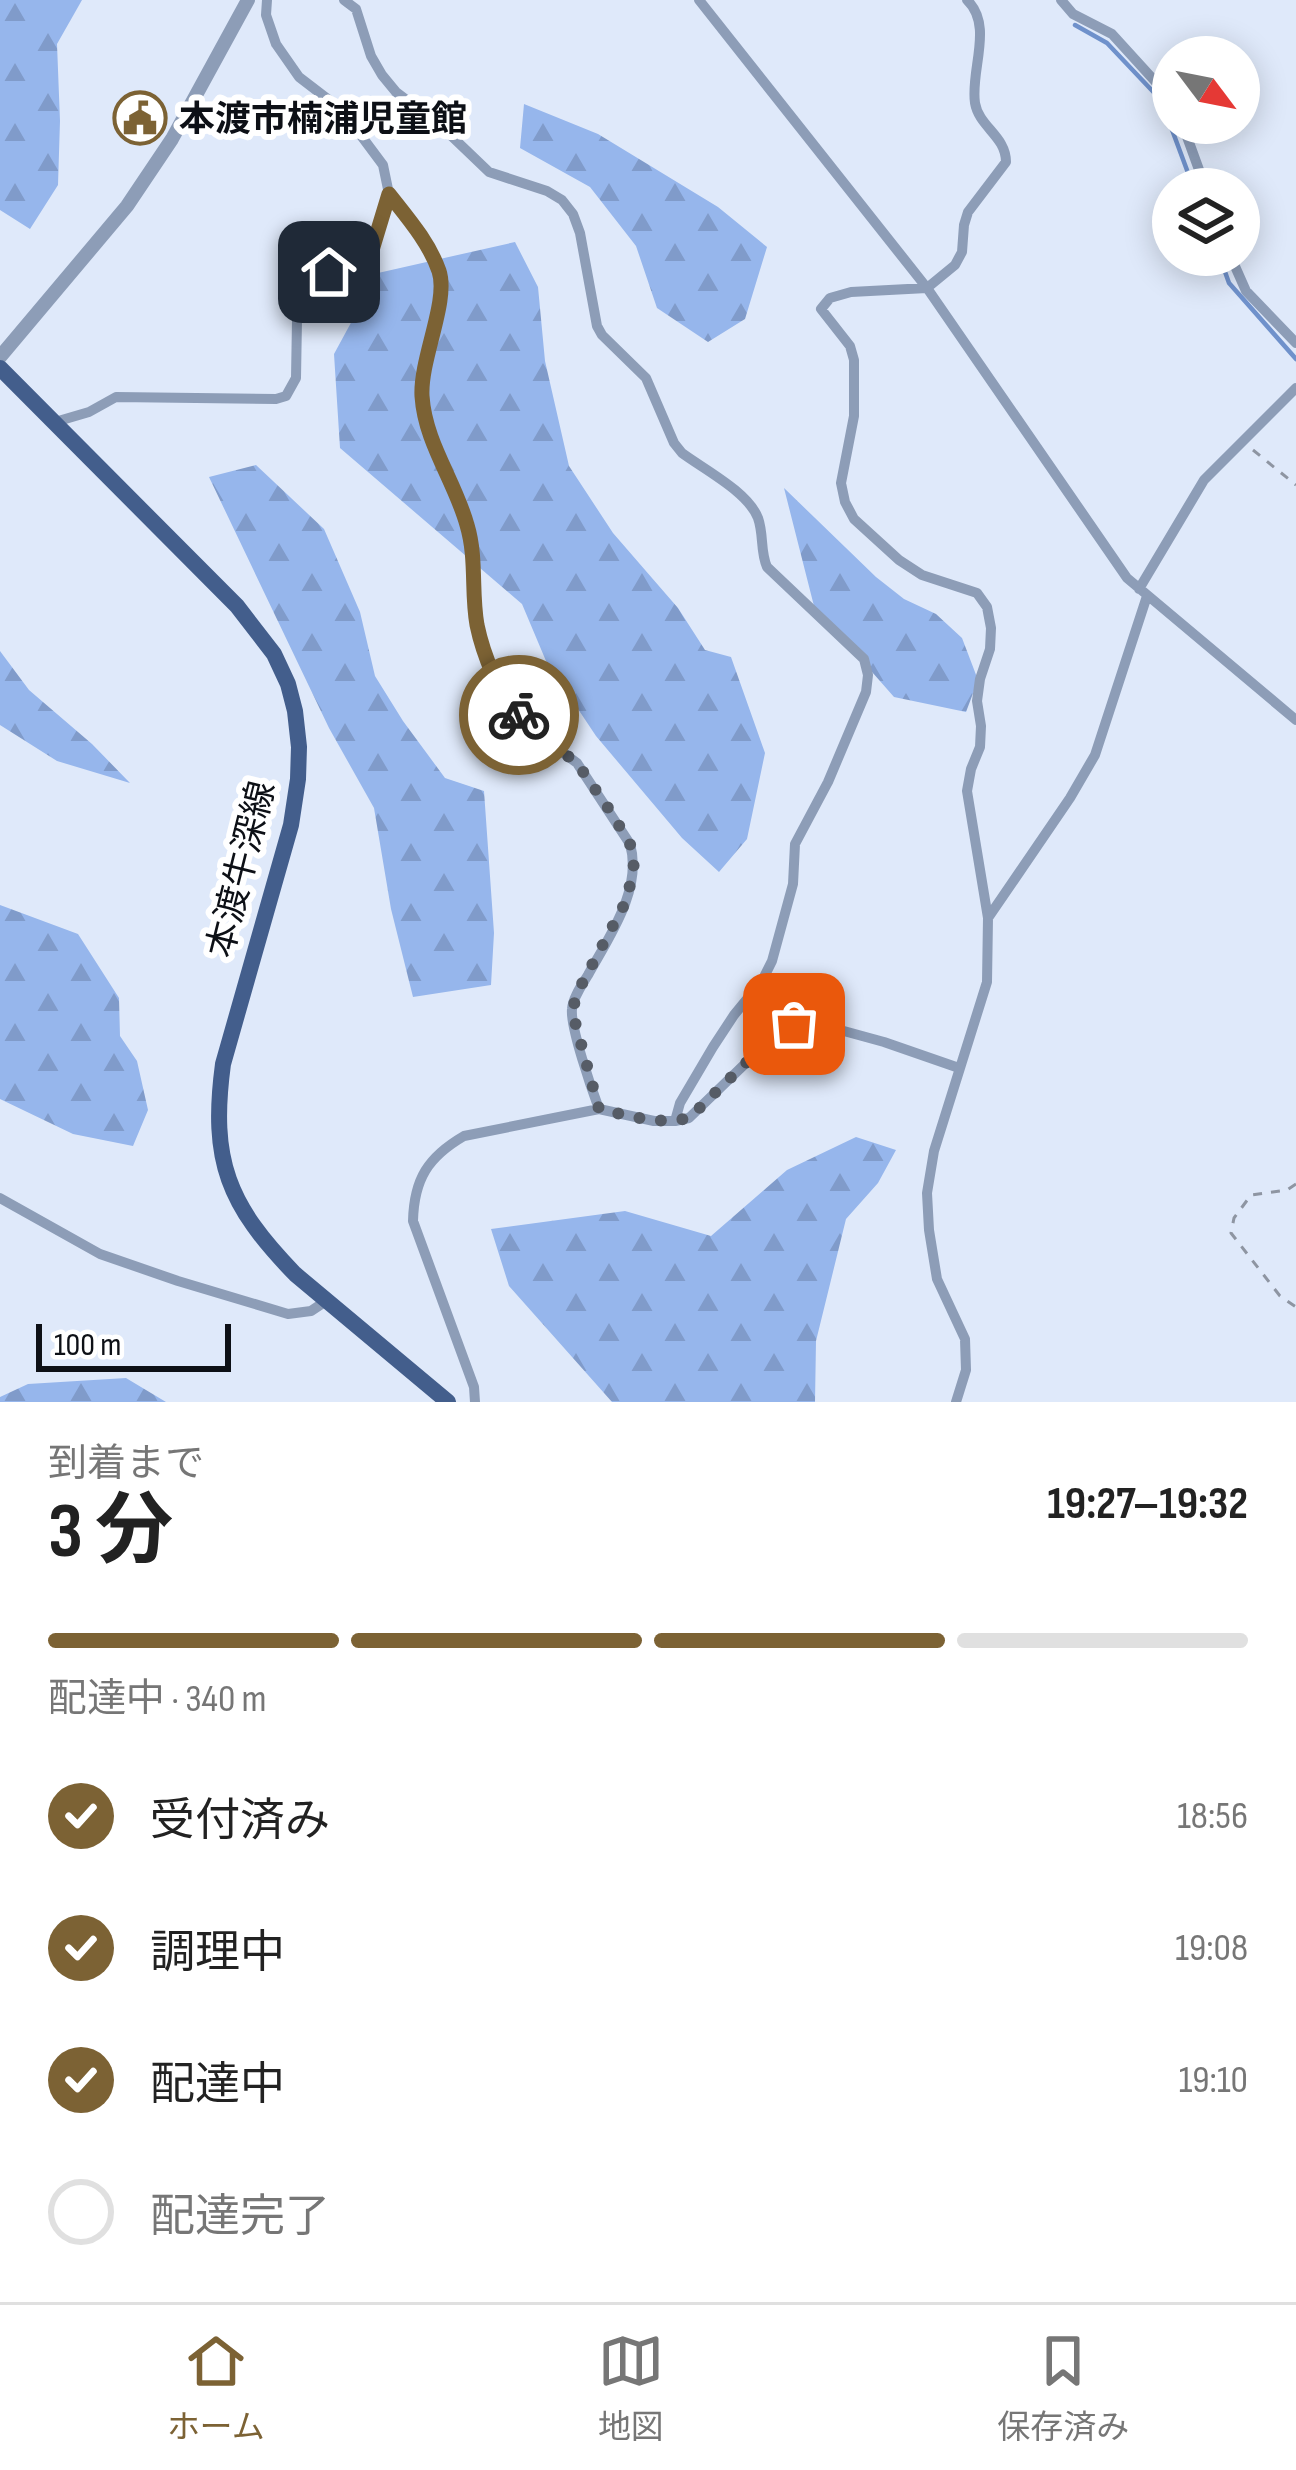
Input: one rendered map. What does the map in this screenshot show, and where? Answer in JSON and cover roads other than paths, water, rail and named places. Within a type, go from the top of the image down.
[{"type":"main road","name":"本渡牛深線","points":[[0,368],[237,606],[274,654],[288,684],[296,711],[298,779],[290,825],[223,1064],[218,1137],[225,1170],[250,1224],[295,1274],[448,1402]]},
{"type":"street","points":[[0,357],[127,206],[172,140],[248,0]]},
{"type":"street","points":[[267,0],[266,15],[276,44],[299,77],[342,110],[382,165],[389,194],[414,226],[441,275],[422,399],[441,466],[467,524],[477,626],[501,693],[534,731],[577,763],[630,844],[633,876],[623,907],[572,1011],[599,1109]]},
{"type":"street","points":[[344,0],[356,9],[371,56],[396,92],[489,172],[547,191],[573,214],[596,326],[646,378],[682,453],[750,502],[761,529],[767,567],[867,667],[866,692],[828,782],[795,844],[793,884],[772,961],[713,1047],[680,1102],[675,1121]]},
{"type":"street","points":[[700,0],[927,288],[1127,578],[1296,720]]},
{"type":"street","points":[[956,1402],[966,1370],[965,1339],[938,1279],[927,1193],[934,1151],[987,982],[988,918],[967,790],[980,746],[977,701],[991,628],[987,607],[977,592],[922,575],[898,560],[854,519],[841,483],[854,416],[854,360],[850,346],[821,310],[830,298],[851,292],[927,288],[955,265],[962,252],[968,212],[1006,161],[1004,145],[980,117],[974,102],[980,18],[967,0]]},
{"type":"street","points":[[1061,0],[1073,14],[1112,34],[1152,78]]},
{"type":"street","points":[[55,422],[116,398],[286,396],[296,378],[297,320],[304,290],[372,250],[389,194]]},
{"type":"street","points":[[1239,276],[1246,291],[1296,343]]},
{"type":"street","points":[[988,918],[1095,755],[1143,592],[1204,480],[1296,388]]},
{"type":"street","points":[[476,1402],[413,1221],[420,1178],[446,1147],[464,1136],[599,1109],[654,1121],[689,1118],[779,1031],[794,1024],[811,1022],[860,1035],[959,1068]]},
{"type":"street","points":[[0,1198],[100,1254],[178,1281],[289,1314],[311,1311],[326,1301]]},
{"type":"waterway","points":[[1075,25],[1107,43],[1161,100],[1186,168]]},
{"type":"waterway","points":[[1226,276],[1296,359]]},
{"type":"place","name":"本渡市楠浦児童館","points":[[140,118]]}]
